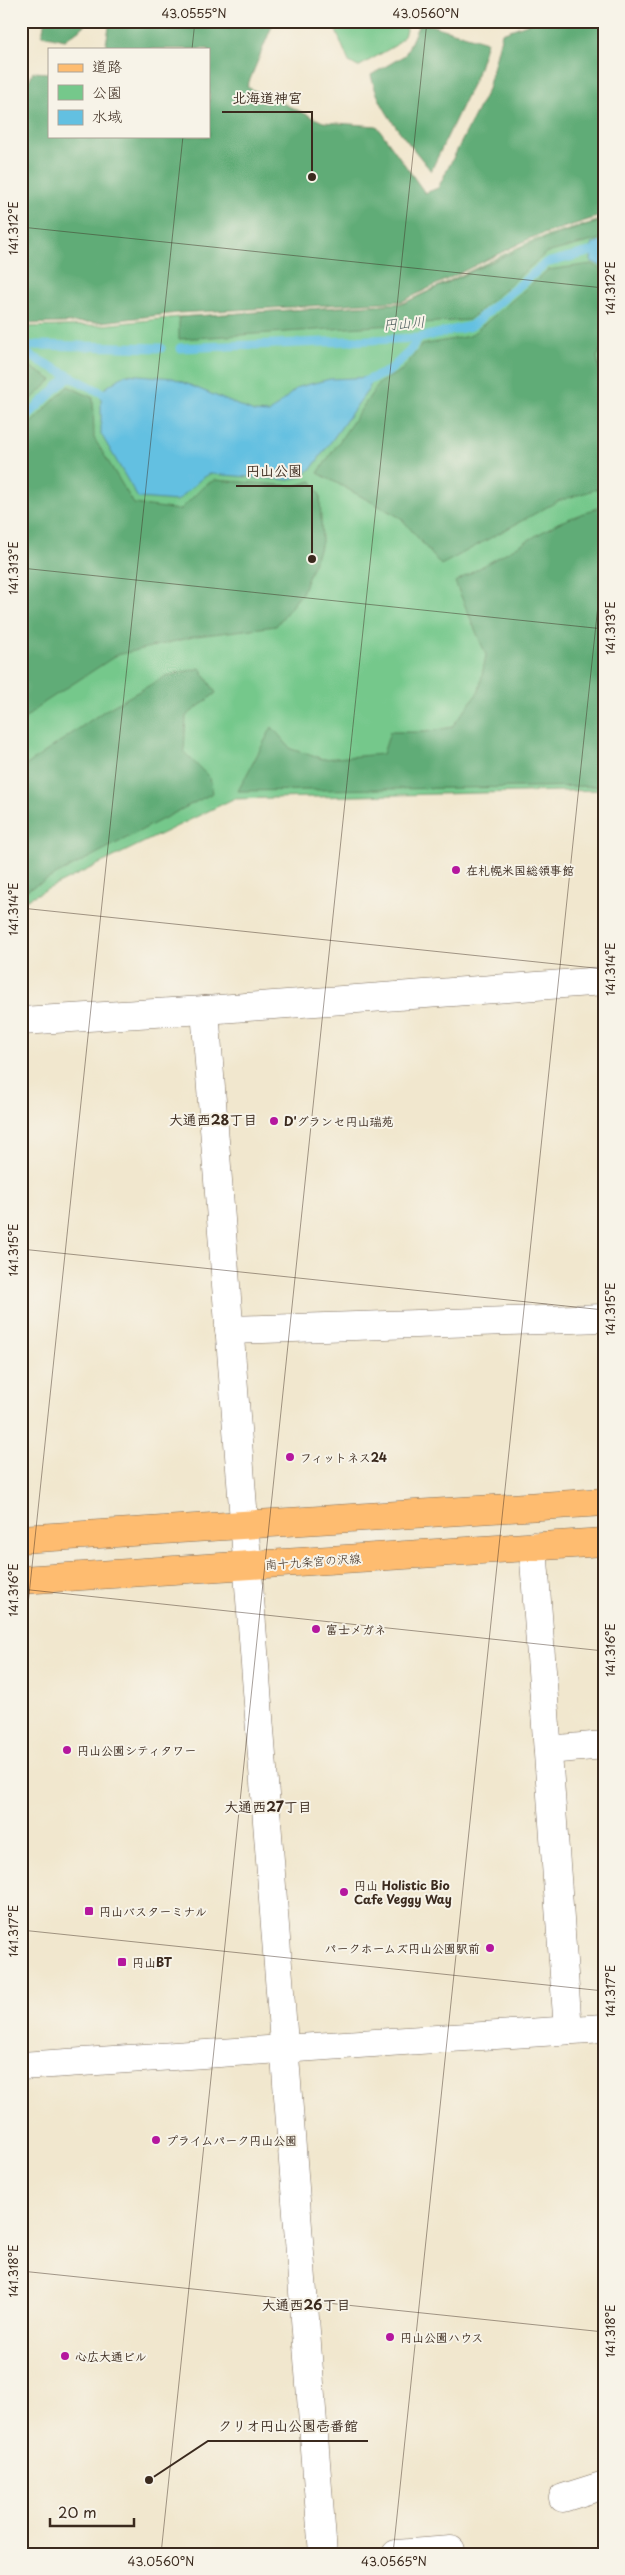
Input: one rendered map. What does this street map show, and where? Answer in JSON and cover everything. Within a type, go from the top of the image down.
[{"type":"main road","points":[[21,1539],[604,1502]]},
{"type":"main road","name":"南十九条宮の沢線","points":[[21,1580],[604,1542]]},
{"type":"street","points":[[21,1021],[205,1010],[604,981]]},
{"type":"street","points":[[205,1010],[228,1330],[246,1524],[323,2554]]},
{"type":"street","points":[[228,1330],[604,1318]]},
{"type":"street","points":[[533,1546],[568,2030]]},
{"type":"street","points":[[548,1750],[604,1746]]},
{"type":"street","points":[[21,2066],[604,2028]]},
{"type":"street","points":[[563,2498],[604,2486]]},
{"type":"street","points":[[396,2554],[451,2550],[451,2554]]},
{"type":"green space","points":[[45,21],[85,21],[84,26],[65,40],[42,35]]},
{"type":"green space","points":[[110,21],[274,21],[247,87],[323,122],[377,126],[425,193],[438,188],[488,89],[502,33],[535,21],[604,21],[604,215],[531,238],[403,301],[178,313],[102,322],[21,324],[21,98],[33,72],[48,73],[48,138],[210,138],[210,48],[108,48],[106,44]]},
{"type":"green space","points":[[332,21],[409,21],[404,36],[396,45],[358,67],[349,62]]},
{"type":"green space","points":[[420,22],[487,42],[477,74],[431,171],[387,114],[375,89],[371,75],[405,55]]},
{"type":"green space","points":[[604,219],[604,790],[233,799],[21,902],[21,327],[102,325],[179,317],[404,303],[531,241]]},
{"type":"green space","points":[[604,220],[604,238],[546,253],[469,320],[179,339],[179,317],[404,303],[532,243]]},
{"type":"green space","points":[[592,264],[604,271],[604,344],[597,357],[600,374],[604,380],[604,487],[558,501],[441,565],[401,518],[318,473],[379,383],[402,370],[422,345],[470,336],[548,270]]},
{"type":"green space","points":[[21,361],[52,380],[21,409]]},
{"type":"green space","points":[[68,386],[93,398],[94,438],[134,504],[180,510],[205,485],[215,480],[294,486],[312,481],[320,495],[322,542],[302,593],[276,626],[197,636],[117,655],[42,704],[21,722],[21,433]]},
{"type":"green space","points":[[604,505],[604,786],[238,791],[272,727],[291,749],[323,759],[383,754],[390,732],[425,732],[452,727],[479,691],[486,655],[455,582],[558,523]]},
{"type":"green space","points":[[200,668],[216,693],[186,716],[184,752],[210,778],[213,793],[21,893],[21,769],[104,711],[166,676]]},
{"type":"water","points":[[604,241],[604,268],[591,261],[592,244]]},
{"type":"water","points":[[126,374],[173,378],[254,412],[269,413],[298,387],[330,379],[374,377],[368,390],[312,468],[302,476],[289,480],[210,474],[202,478],[177,501],[138,498],[101,434],[101,391]]},
{"type":"waterway","name":"円山川","points":[[180,348],[419,338],[471,326],[546,263],[593,251],[604,258]]},
{"type":"waterway","points":[[366,381],[389,371],[409,352],[419,338]]},
{"type":"waterway","name":"円山川","points":[[21,348],[38,345],[161,348]]},
{"type":"waterway","points":[[21,351],[110,397]]},
{"type":"waterway","points":[[21,422],[68,377]]},
{"type":"place","name":"北海道神宮","points":[[312,177]]},
{"type":"place","name":"円山公園","points":[[312,559]]},
{"type":"place","name":"在札幌米国総領事館","points":[[456,870]]},
{"type":"place","name":"D'グランセ円山瑞苑","points":[[274,1121]]},
{"type":"place","name":"フィットネス24","points":[[290,1457]]},
{"type":"place","name":"富士メガネ","points":[[316,1629]]},
{"type":"place","name":"円山公園シティタワー","points":[[67,1750]]},
{"type":"place","name":"円山 Holistic Bio Cafe Veggy Way","points":[[344,1892]]},
{"type":"place","name":"円山バスターミナル","points":[[89,1911]]},
{"type":"place","name":"パークホームズ円山公園駅前","points":[[490,1948]]},
{"type":"place","name":"円山BT","points":[[122,1962]]},
{"type":"place","name":"プライムパーク円山公園","points":[[156,2140]]},
{"type":"place","name":"円山公園ハウス","points":[[390,2337]]},
{"type":"place","name":"心広大通ビル","points":[[65,2356]]},
{"type":"place","name":"クリオ円山公園壱番館","points":[[149,2480]]},
{"type":"district","name":"大通西28丁目","points":[[213,1119]]},
{"type":"district","name":"大通西27丁目","points":[[268,1806]]},
{"type":"district","name":"大通西26丁目","points":[[306,2304]]}]
